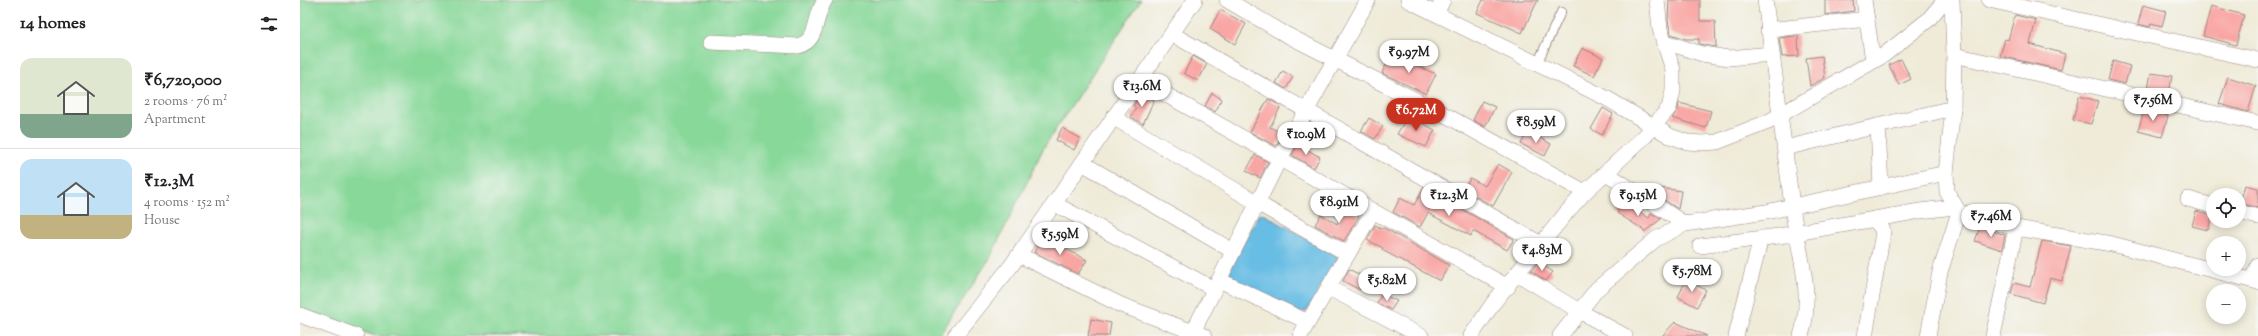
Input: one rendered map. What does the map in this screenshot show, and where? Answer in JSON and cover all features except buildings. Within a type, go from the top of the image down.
[{"type":"street","points":[[710,42],[798,46],[806,44],[812,38],[819,11],[825,0]]},
{"type":"street","points":[[955,336],[1019,255],[1195,0]]},
{"type":"street","points":[[1226,0],[1334,60],[1456,121],[1585,192]]},
{"type":"street","points":[[1019,255],[1121,304],[1198,334],[1216,285],[1257,203],[1306,110],[1368,0]]},
{"type":"street","points":[[1408,0],[1606,98],[1653,127],[1687,142],[1717,142],[1747,132],[1780,115],[1884,55],[1915,31],[1945,0]]},
{"type":"street","points":[[1436,14],[1443,0]]},
{"type":"street","points":[[1471,336],[1541,244],[1585,192],[1653,127],[1669,108],[1673,91],[1673,70],[1663,41],[1657,0]]},
{"type":"street","points":[[1765,0],[1771,54],[1796,232],[1804,266],[1807,301],[1806,319],[1800,336]]},
{"type":"street","points":[[1864,0],[1873,62]]},
{"type":"street","points":[[1928,336],[1940,272],[1956,210],[1947,192],[1946,173],[1953,108],[1954,55],[1952,0]]},
{"type":"street","points":[[1989,0],[2258,60]]},
{"type":"street","points":[[1768,30],[1867,19]]},
{"type":"street","points":[[1172,34],[1541,244]]},
{"type":"street","points":[[1663,41],[1702,54],[1730,58],[1771,54]]},
{"type":"street","points":[[1954,55],[2258,123]]},
{"type":"street","points":[[1140,80],[1508,287]]},
{"type":"street","points":[[1785,148],[1953,108]]},
{"type":"street","points":[[1113,117],[1257,203],[1348,254]]},
{"type":"street","points":[[1878,126],[1881,187]]},
{"type":"street","points":[[1082,164],[1233,251]]},
{"type":"street","points":[[1606,173],[1662,211],[1685,224]]},
{"type":"street","points":[[1560,336],[1597,289],[1656,239],[1685,224],[1793,206],[1946,173]]},
{"type":"street","points":[[2188,199],[2206,204]]},
{"type":"street","points":[[1055,204],[1216,285],[1308,322]]},
{"type":"street","points":[[1700,246],[1761,238],[1874,219],[1956,210],[2016,228],[2112,244],[2255,281],[2258,265]]},
{"type":"street","points":[[1300,336],[1373,211]]},
{"type":"street","points":[[2246,214],[2258,217]]},
{"type":"street","points":[[1865,336],[1883,230],[1874,219]]},
{"type":"street","points":[[1993,336],[2016,228]]},
{"type":"street","points":[[1736,336],[1761,238]]},
{"type":"street","points":[[1518,274],[1579,311],[1625,336]]},
{"type":"street","points":[[1329,288],[1421,336]]},
{"type":"street","points":[[300,315],[341,333],[356,336]]},
{"type":"lane","points":[[1537,64],[1561,12]]},
{"type":"green space","points":[[300,0],[1141,0],[1044,147],[990,258],[939,336],[375,336],[300,308]]},
{"type":"water","points":[[1262,213],[1339,257],[1306,312],[1298,312],[1225,279],[1259,214]]}]
